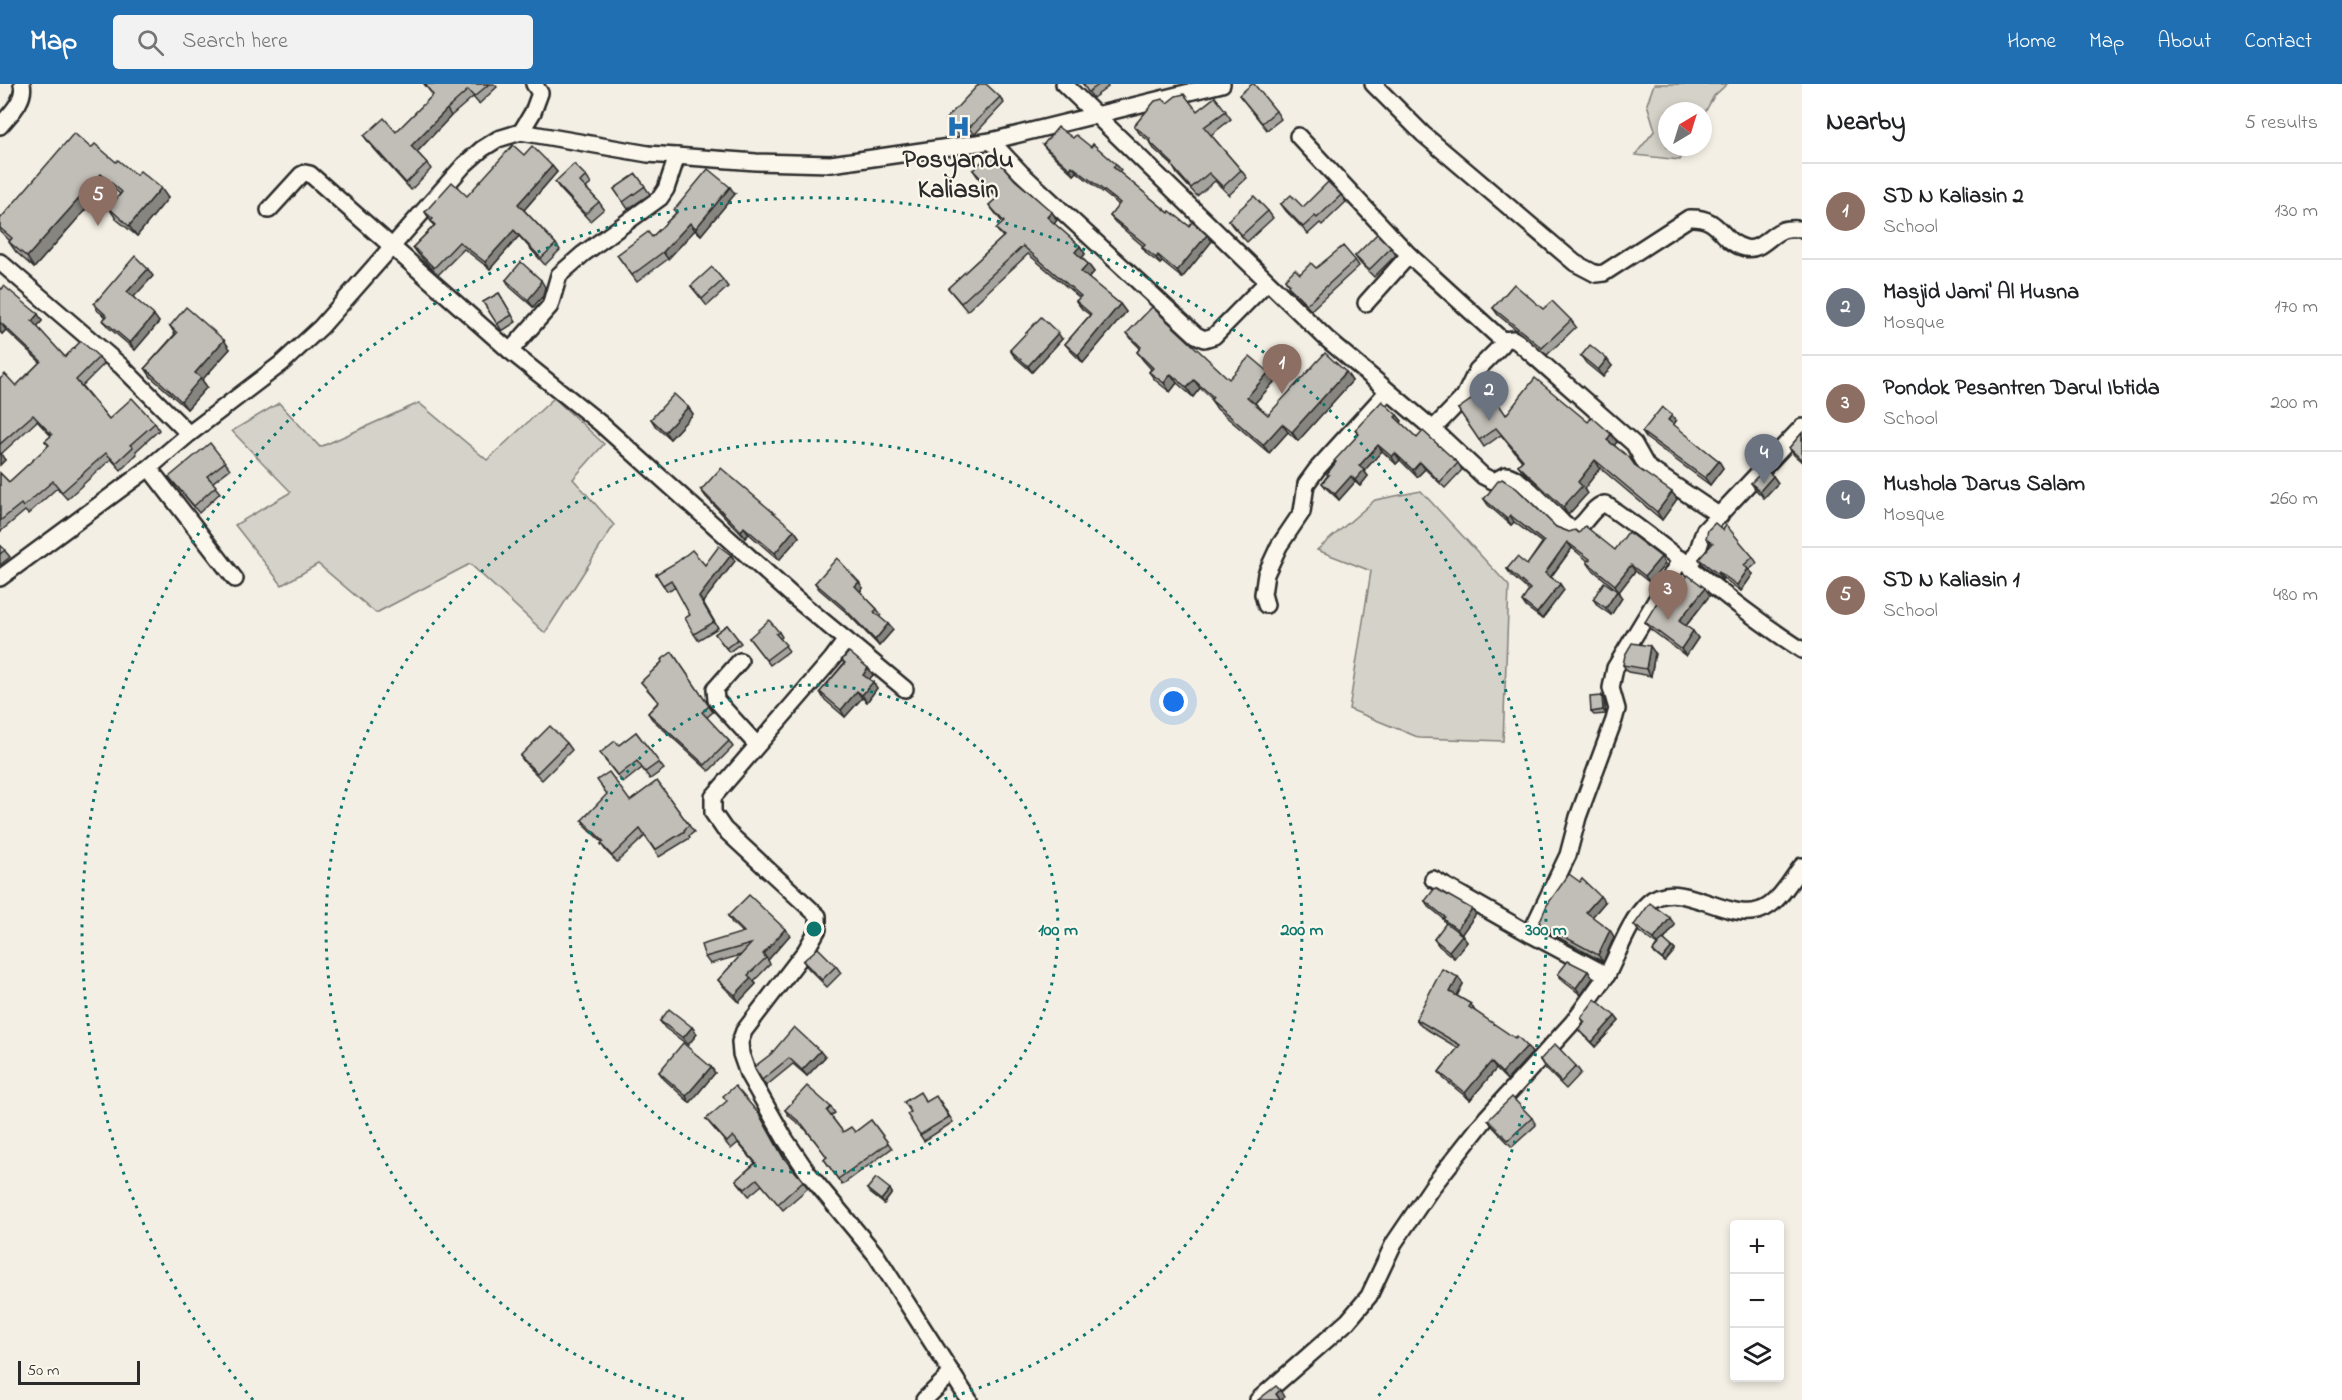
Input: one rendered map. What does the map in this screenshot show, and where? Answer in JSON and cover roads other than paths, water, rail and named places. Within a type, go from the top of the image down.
[{"type":"street","points":[[0,126],[19,102],[24,90],[22,84]]},
{"type":"street","points":[[521,132],[540,93],[534,84]]},
{"type":"street","points":[[1064,84],[1328,340],[1433,429],[1483,476],[1493,481],[1506,475],[1511,476],[1566,525],[1574,529],[1579,528],[1598,506],[1605,504],[1685,562],[1777,634],[1802,650]]},
{"type":"street","points":[[0,578],[149,468],[189,434],[282,363],[321,327],[464,165],[498,139],[521,132],[648,154],[756,162],[831,164],[992,141],[1222,84]]},
{"type":"street","points":[[1373,84],[1424,134],[1575,263],[1596,274],[1604,273],[1689,218],[1700,217],[1711,221],[1732,242],[1743,248],[1752,249],[1783,230],[1802,229]]},
{"type":"street","points":[[1298,136],[1409,255],[1502,340],[1513,339],[1518,342],[1634,444],[1647,467],[1720,516]]},
{"type":"street","points":[[992,141],[1021,173],[1196,335],[1204,339],[1214,336],[1267,282]]},
{"type":"street","points":[[510,351],[550,306],[559,275],[583,254],[660,198],[666,189],[678,156]]},
{"type":"street","points":[[269,210],[300,175],[308,173],[510,351],[600,423],[795,598],[905,689]]},
{"type":"street","points":[[1366,303],[1409,255]]},
{"type":"street","points":[[0,262],[121,366],[189,434]]},
{"type":"street","points":[[1433,429],[1464,397],[1477,370],[1502,345],[1502,340]]},
{"type":"street","points":[[1266,605],[1263,594],[1266,574],[1279,546],[1302,512],[1306,484],[1387,392]]},
{"type":"street","points":[[1530,934],[1568,855],[1578,816],[1614,720],[1617,709],[1611,688],[1615,668],[1685,562],[1698,550],[1704,531],[1802,427]]},
{"type":"street","points":[[149,468],[235,579]]},
{"type":"street","points":[[846,640],[713,797],[713,813],[724,829],[818,916],[818,929],[806,950],[751,1018],[740,1042],[741,1054],[748,1074],[784,1139],[808,1173],[876,1255],[969,1400]]},
{"type":"street","points":[[740,661],[715,689],[716,700],[757,745]]},
{"type":"street","points":[[1258,1400],[1348,1321],[1369,1296],[1394,1243],[1439,1178],[1487,1117],[1573,1022],[1607,975],[1636,919],[1650,901],[1671,894],[1744,913],[1759,912],[1771,905],[1802,866]]},
{"type":"street","points":[[1434,879],[1607,975]]},
{"type":"street","points":[[924,1400],[952,1373]]},
{"type":"place","name":"Posyandu Kaliasin","points":[[958,127]]},
{"type":"place","name":"SD N Kaliasin 1","points":[[98,226]]},
{"type":"place","name":"SD N Kaliasin 2","points":[[1282,394]]},
{"type":"place","name":"Masjid Jami' Al Husna","points":[[1489,421]]},
{"type":"place","name":"Mushola Darus Salam","points":[[1764,484]]},
{"type":"place","name":"Pondok Pesantren Darul Ibtida","points":[[1668,620]]}]
